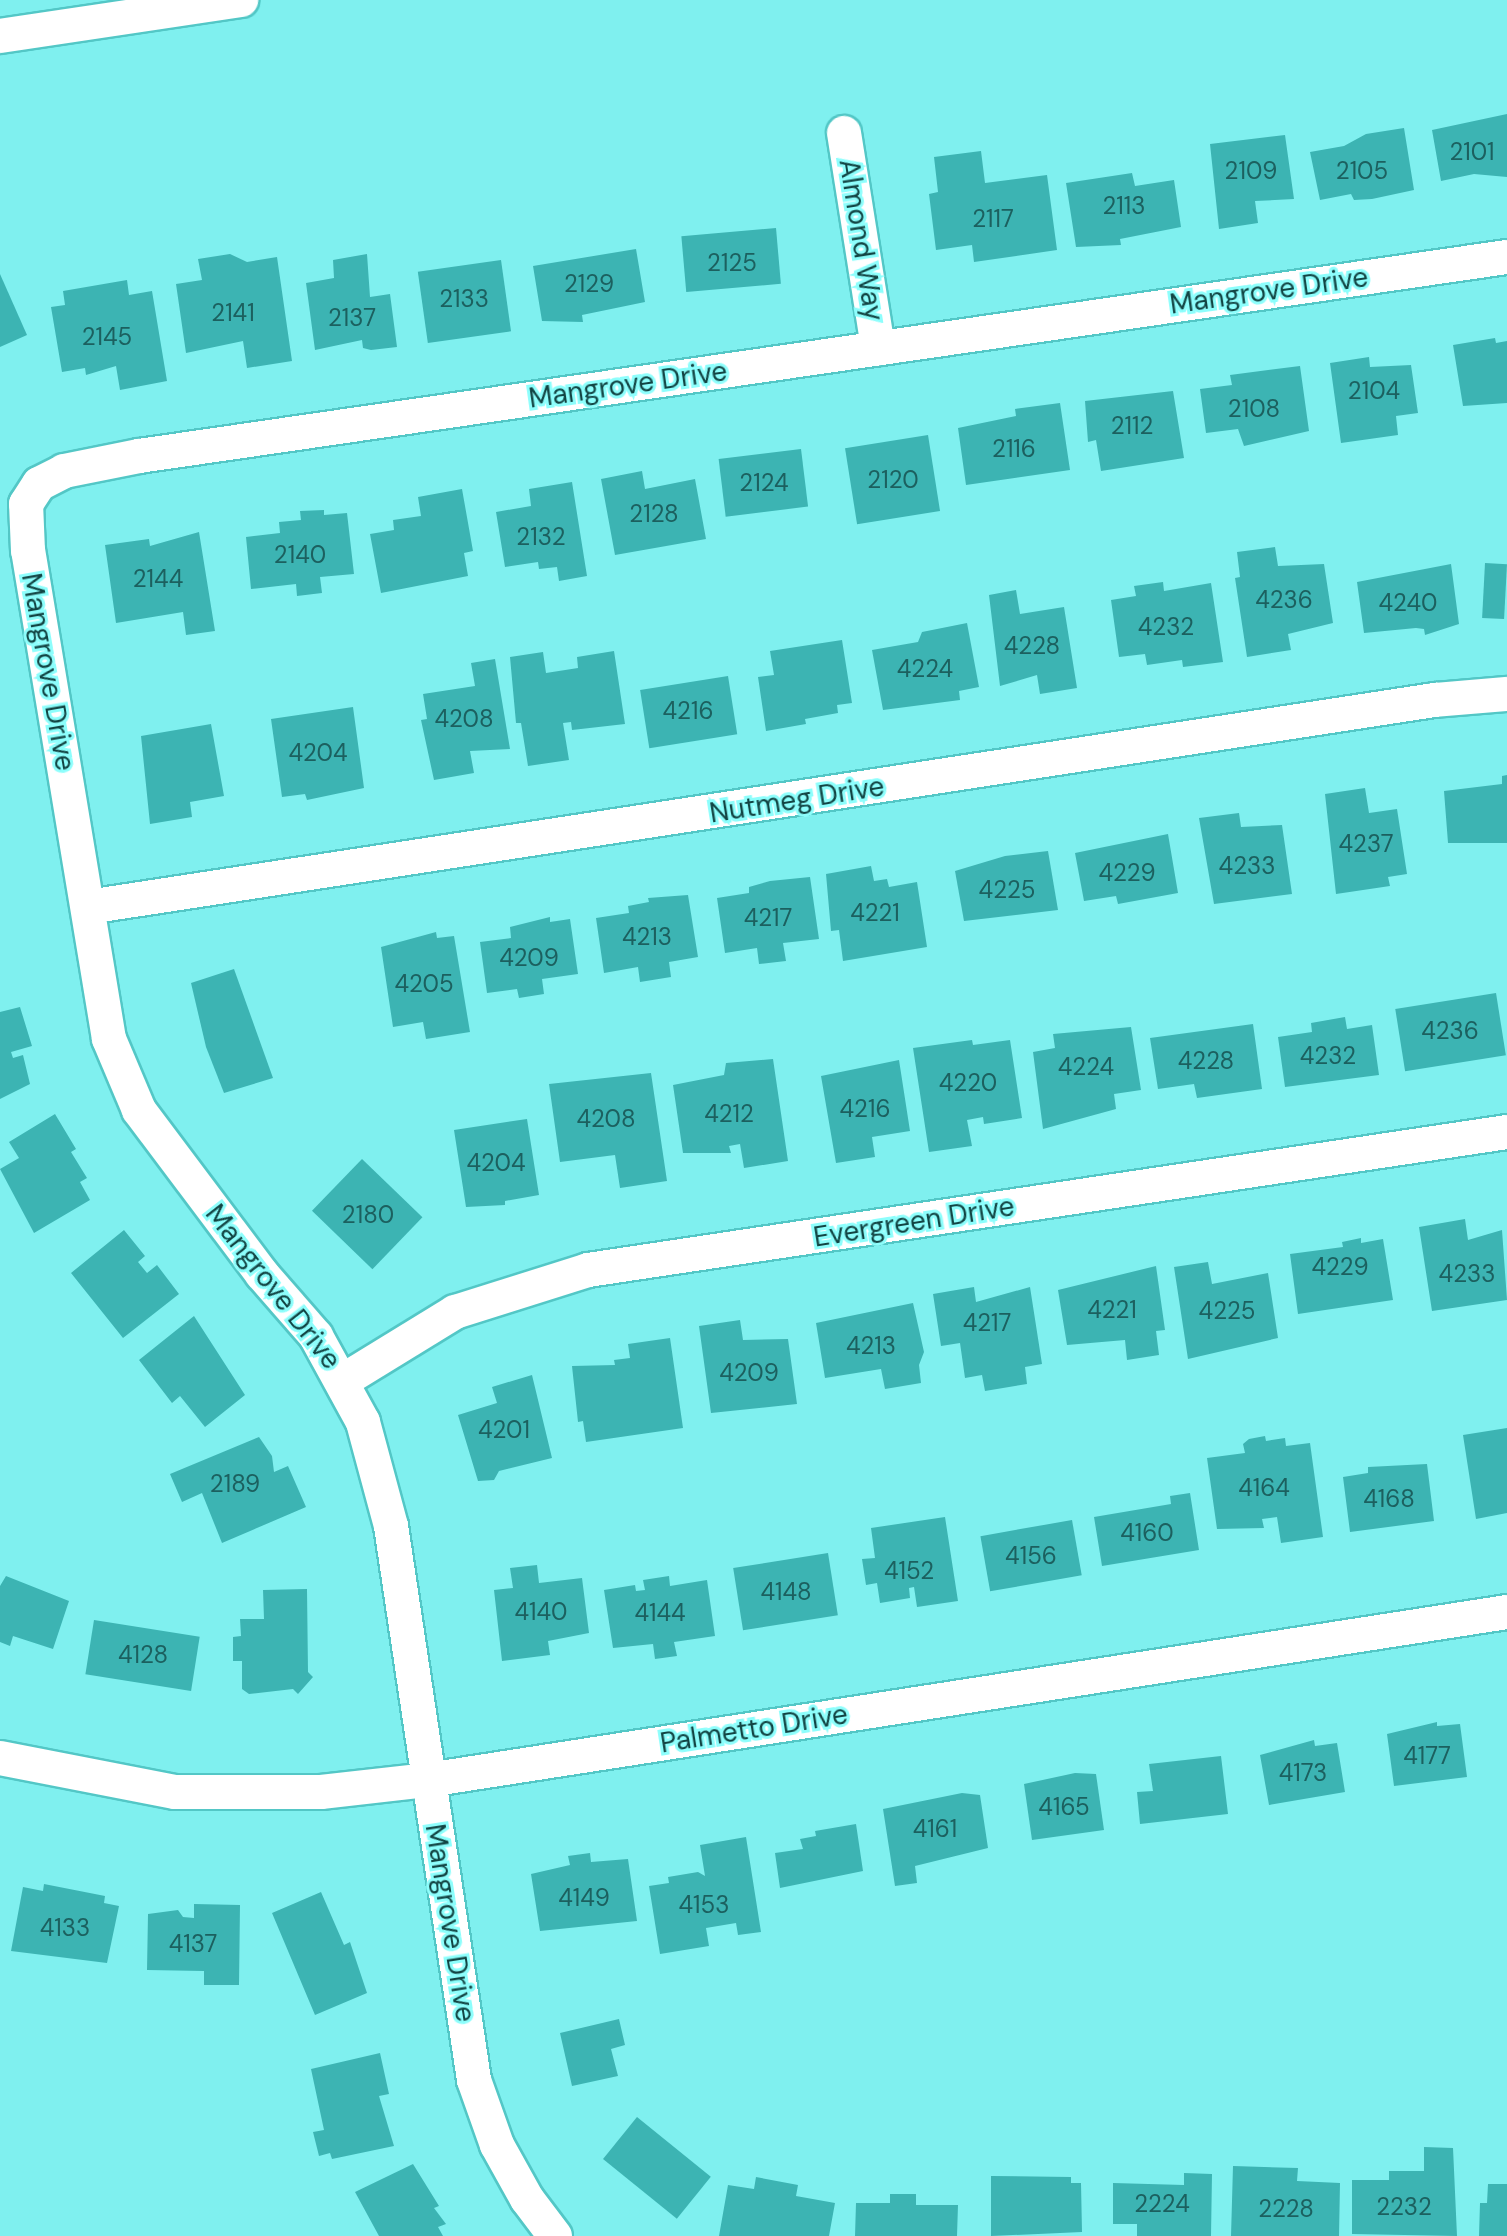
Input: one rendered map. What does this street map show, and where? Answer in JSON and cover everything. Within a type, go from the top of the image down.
[{"type":"street","points":[[0,36],[241,0]]},
{"type":"street","name":"Almond Way","points":[[844,133],[878,348]]},
{"type":"street","name":"Mangrove Drive","points":[[555,2236],[527,2199],[497,2145],[474,2080],[391,1526],[363,1422],[344,1380],[316,1336],[262,1274],[139,1110],[109,1039],[28,551],[26,504],[39,484],[64,471],[139,456],[1507,257]]},
{"type":"street","name":"Nutmeg Drive","points":[[88,907],[1435,700],[1507,694]]},
{"type":"street","name":"Evergreen Drive","points":[[344,1380],[455,1312],[588,1270],[1507,1132]]},
{"type":"street","name":"Palmetto Drive","points":[[0,1758],[175,1792],[321,1792],[428,1780],[1507,1612]]},
{"type":"building","points":[[1507,114],[1507,177],[1474,174],[1441,181],[1432,130]]},
{"type":"building","points":[[1404,128],[1414,190],[1372,199],[1354,200],[1351,194],[1320,200],[1310,152],[1344,146],[1366,134]]},
{"type":"building","points":[[1285,135],[1294,199],[1255,201],[1258,223],[1219,229],[1210,144]]},
{"type":"building","points":[[981,151],[985,183],[1047,175],[1057,250],[974,262],[972,245],[936,250],[929,194],[938,192],[934,157]]},
{"type":"building","points":[[1132,173],[1135,186],[1174,180],[1181,227],[1120,239],[1121,245],[1076,247],[1066,183]]},
{"type":"building","points":[[776,228],[781,284],[686,292],[681,236]]},
{"type":"building","points":[[636,249],[645,302],[582,315],[583,322],[542,321],[533,266]]},
{"type":"building","points":[[230,254],[247,262],[277,257],[292,361],[247,368],[243,341],[186,353],[176,284],[202,280],[198,259]]},
{"type":"building","points":[[367,254],[370,297],[390,294],[397,347],[371,350],[363,348],[362,340],[315,350],[306,283],[334,278],[333,260]]},
{"type":"building","points":[[501,260],[511,331],[428,343],[418,272]]},
{"type":"building","points":[[0,274],[27,335],[0,347]]},
{"type":"building","points":[[127,280],[129,295],[152,291],[167,381],[120,390],[116,366],[86,375],[85,368],[62,372],[51,307],[65,305],[63,291]]},
{"type":"building","points":[[1495,338],[1496,343],[1507,341],[1507,403],[1463,406],[1453,345]]},
{"type":"building","points":[[1369,357],[1370,367],[1411,365],[1418,413],[1396,416],[1398,435],[1341,443],[1330,363]]},
{"type":"building","points":[[1300,366],[1309,431],[1244,446],[1238,429],[1206,433],[1200,389],[1232,385],[1230,375]]},
{"type":"building","points":[[1173,391],[1184,458],[1101,471],[1096,440],[1088,442],[1085,401]]},
{"type":"building","points":[[1060,403],[1070,470],[966,485],[958,428],[1016,416],[1015,409]]},
{"type":"building","points":[[928,435],[940,511],[857,524],[845,448]]},
{"type":"building","points":[[801,449],[808,507],[726,517],[719,459]]},
{"type":"building","points":[[642,471],[645,489],[695,479],[706,539],[615,555],[601,479]]},
{"type":"building","points":[[572,482],[587,576],[559,581],[557,567],[539,569],[538,562],[505,567],[496,512],[531,506],[529,489]]},
{"type":"building","points":[[462,489],[473,551],[464,553],[468,576],[381,593],[370,534],[394,530],[393,520],[421,516],[418,497]]},
{"type":"building","points":[[324,510],[324,515],[347,513],[354,574],[320,577],[322,593],[297,596],[296,584],[251,589],[246,537],[280,533],[279,522],[301,520],[300,511]]},
{"type":"building","points":[[199,532],[215,631],[186,635],[183,612],[116,623],[105,545],[149,539],[150,546]]},
{"type":"building","points":[[1275,547],[1278,566],[1324,564],[1333,623],[1288,634],[1291,650],[1247,657],[1235,578],[1240,577],[1237,552]]},
{"type":"building","points":[[1485,563],[1507,564],[1504,619],[1482,618]]},
{"type":"building","points":[[1451,564],[1459,624],[1425,635],[1424,629],[1416,628],[1364,633],[1357,582]]},
{"type":"building","points":[[1163,582],[1164,591],[1211,583],[1223,662],[1183,667],[1182,660],[1147,665],[1145,654],[1119,657],[1111,600],[1136,596],[1134,586]]},
{"type":"building","points":[[1016,590],[1020,614],[1064,607],[1077,688],[1040,694],[1037,675],[1000,686],[989,595]]},
{"type":"building","points":[[967,623],[979,687],[959,691],[960,700],[883,710],[872,650],[918,642],[922,632]]},
{"type":"building","points":[[842,640],[852,703],[837,705],[838,713],[805,719],[806,724],[766,731],[758,677],[774,675],[770,651]]},
{"type":"building","points":[[614,651],[625,724],[572,730],[571,722],[563,723],[569,760],[528,766],[521,723],[516,723],[510,657],[543,652],[546,673],[578,668],[577,657]]},
{"type":"building","points":[[495,659],[510,749],[470,751],[474,773],[434,780],[421,720],[427,719],[423,694],[475,686],[471,663]]},
{"type":"building","points":[[728,676],[737,734],[649,748],[640,690]]},
{"type":"building","points":[[353,707],[364,788],[307,800],[305,794],[282,797],[271,719]]},
{"type":"building","points":[[211,724],[224,796],[190,802],[192,817],[150,824],[141,736]]},
{"type":"building","points":[[1507,775],[1507,843],[1448,843],[1444,791],[1502,784],[1502,776]]},
{"type":"building","points":[[1365,788],[1369,813],[1397,809],[1407,874],[1388,877],[1390,886],[1336,894],[1325,794]]},
{"type":"building","points":[[1239,813],[1241,827],[1282,825],[1292,894],[1214,904],[1199,818]]},
{"type":"building","points":[[1168,834],[1178,893],[1118,904],[1116,896],[1084,901],[1075,853]]},
{"type":"building","points":[[1048,851],[1058,910],[964,921],[955,871],[1005,856]]},
{"type":"building","points":[[871,866],[874,881],[887,879],[889,887],[917,882],[927,947],[843,961],[839,930],[831,931],[826,874]]},
{"type":"building","points":[[810,877],[819,939],[783,943],[786,961],[759,964],[757,948],[725,953],[717,898],[749,893],[749,887],[770,881]]},
{"type":"building","points":[[688,895],[698,957],[669,962],[671,977],[640,982],[638,967],[604,973],[596,918],[629,913],[628,906],[649,902],[648,898]]},
{"type":"building","points":[[550,917],[550,922],[570,919],[578,974],[542,979],[544,994],[519,998],[517,989],[487,993],[480,942],[511,938],[510,927]]},
{"type":"building","points":[[436,932],[437,938],[454,936],[470,1032],[426,1039],[423,1022],[393,1027],[381,947]]},
{"type":"building","points":[[234,969],[273,1078],[224,1093],[206,1047],[191,983]]},
{"type":"building","points":[[1496,993],[1506,1055],[1405,1071],[1395,1009]]},
{"type":"building","points":[[20,1007],[32,1046],[11,1052],[13,1058],[23,1055],[30,1084],[0,1099],[0,1012]]},
{"type":"building","points":[[1345,1017],[1347,1029],[1372,1025],[1379,1075],[1285,1087],[1278,1037],[1312,1032],[1311,1023]]},
{"type":"building","points":[[1253,1024],[1262,1089],[1197,1098],[1194,1084],[1158,1089],[1150,1038]]},
{"type":"building","points":[[1131,1027],[1141,1090],[1114,1094],[1116,1109],[1043,1129],[1033,1052],[1055,1048],[1053,1034]]},
{"type":"building","points":[[972,1040],[973,1045],[1010,1040],[1022,1118],[984,1124],[983,1117],[967,1120],[972,1146],[929,1152],[913,1048]]},
{"type":"building","points":[[773,1059],[788,1161],[744,1168],[740,1144],[729,1146],[731,1153],[683,1153],[673,1085],[724,1075],[726,1063]]},
{"type":"building","points":[[899,1060],[910,1131],[872,1137],[875,1157],[836,1163],[821,1076]]},
{"type":"building","points":[[651,1073],[667,1181],[620,1188],[615,1155],[560,1162],[549,1084]]},
{"type":"building","points":[[55,1114],[76,1149],[71,1152],[87,1178],[80,1182],[90,1200],[34,1233],[0,1169],[19,1158],[9,1142]]},
{"type":"building","points":[[527,1119],[539,1195],[505,1201],[505,1205],[466,1207],[454,1130]]},
{"type":"building","points":[[362,1159],[422,1217],[372,1269],[312,1211]]},
{"type":"building","points":[[1465,1219],[1468,1240],[1502,1230],[1507,1300],[1432,1311],[1419,1227]]},
{"type":"building","points":[[124,1230],[145,1256],[138,1262],[147,1273],[157,1265],[179,1294],[123,1338],[71,1273]]},
{"type":"building","points":[[1361,1238],[1361,1243],[1383,1239],[1393,1300],[1298,1314],[1290,1254],[1343,1247],[1342,1242]]},
{"type":"building","points":[[1208,1262],[1212,1284],[1268,1273],[1278,1338],[1188,1359],[1174,1267]]},
{"type":"building","points":[[1156,1266],[1165,1330],[1156,1331],[1159,1355],[1127,1360],[1125,1340],[1067,1345],[1058,1290]]},
{"type":"building","points":[[974,1287],[976,1302],[1030,1287],[1042,1364],[1025,1367],[1027,1384],[985,1391],[982,1375],[965,1378],[960,1343],[941,1346],[933,1294]]},
{"type":"building","points":[[913,1303],[924,1352],[919,1365],[921,1383],[885,1389],[881,1369],[825,1378],[816,1323]]},
{"type":"building","points":[[194,1316],[245,1395],[205,1427],[180,1396],[172,1403],[139,1360]]},
{"type":"building","points":[[740,1320],[743,1340],[788,1339],[797,1404],[711,1413],[699,1326]]},
{"type":"building","points":[[670,1338],[683,1428],[586,1442],[583,1421],[578,1422],[572,1366],[615,1365],[614,1360],[630,1358],[628,1344]]},
{"type":"building","points":[[532,1375],[552,1458],[499,1471],[494,1480],[478,1481],[458,1415],[497,1403],[492,1387]]},
{"type":"building","points":[[1507,1428],[1507,1513],[1476,1519],[1463,1435]]},
{"type":"building","points":[[1265,1436],[1266,1441],[1285,1438],[1286,1446],[1310,1443],[1323,1537],[1281,1543],[1277,1517],[1262,1519],[1264,1528],[1217,1529],[1207,1458],[1245,1453],[1243,1444],[1249,1439]]},
{"type":"building","points":[[259,1437],[272,1456],[274,1472],[288,1466],[306,1507],[222,1543],[202,1493],[182,1502],[170,1474]]},
{"type":"building","points":[[1427,1464],[1434,1521],[1350,1532],[1343,1477],[1368,1473],[1368,1467]]},
{"type":"building","points":[[1190,1493],[1199,1550],[1102,1566],[1094,1517],[1171,1504],[1170,1496]]},
{"type":"building","points":[[945,1517],[958,1601],[917,1607],[914,1587],[909,1588],[910,1598],[880,1603],[877,1583],[866,1585],[862,1559],[875,1558],[871,1528]]},
{"type":"building","points":[[1072,1520],[1082,1575],[990,1591],[980,1536]]},
{"type":"building","points":[[828,1553],[838,1615],[743,1630],[733,1568]]},
{"type":"building","points":[[537,1565],[539,1583],[582,1578],[589,1633],[548,1641],[550,1655],[502,1661],[494,1590],[513,1588],[510,1568]]},
{"type":"building","points":[[6,1576],[69,1601],[53,1649],[13,1636],[10,1646],[0,1642],[0,1586]]},
{"type":"building","points":[[669,1576],[670,1586],[707,1580],[715,1636],[674,1642],[677,1656],[655,1659],[653,1644],[613,1648],[604,1590],[635,1585],[636,1591],[645,1590],[643,1580]]},
{"type":"building","points":[[307,1589],[308,1672],[313,1677],[298,1694],[293,1689],[249,1694],[242,1689],[242,1661],[233,1661],[233,1637],[241,1636],[240,1619],[264,1619],[263,1590]]},
{"type":"building","points":[[94,1620],[200,1637],[191,1691],[85,1674]]},
{"type":"building","points":[[1437,1722],[1437,1726],[1460,1724],[1467,1777],[1394,1786],[1387,1734]]},
{"type":"building","points":[[1314,1740],[1315,1746],[1337,1743],[1345,1792],[1269,1805],[1260,1755]]},
{"type":"building","points":[[1221,1756],[1228,1814],[1140,1824],[1137,1792],[1153,1791],[1149,1764]]},
{"type":"building","points":[[1075,1773],[1096,1774],[1104,1830],[1032,1840],[1024,1784]]},
{"type":"building","points":[[962,1793],[980,1795],[988,1848],[915,1866],[917,1883],[895,1886],[883,1809]]},
{"type":"building","points":[[856,1824],[863,1871],[780,1888],[775,1853],[803,1849],[800,1839],[816,1836],[815,1831]]},
{"type":"building","points":[[746,1837],[761,1932],[738,1935],[736,1923],[706,1928],[709,1946],[660,1954],[649,1886],[669,1883],[668,1877],[698,1872],[705,1876],[700,1845]]},
{"type":"building","points":[[590,1853],[591,1862],[628,1859],[637,1921],[540,1931],[531,1874],[570,1865],[568,1856]]},
{"type":"building","points":[[44,1884],[105,1896],[104,1903],[119,1906],[107,1963],[11,1951],[23,1887],[43,1891]]},
{"type":"building","points":[[321,1892],[344,1945],[350,1942],[367,1993],[315,2015],[272,1913]]},
{"type":"building","points":[[194,1904],[240,1905],[239,1985],[204,1985],[204,1971],[147,1970],[148,1914],[178,1910],[183,1917],[194,1918]]},
{"type":"building","points":[[619,2019],[625,2045],[611,2049],[618,2076],[572,2086],[560,2033]]},
{"type":"building","points":[[380,2053],[389,2094],[379,2096],[394,2146],[332,2159],[330,2153],[319,2156],[313,2132],[324,2130],[311,2069]]},
{"type":"building","points":[[637,2117],[711,2177],[677,2219],[603,2159]]},
{"type":"building","points":[[1424,2147],[1453,2148],[1457,2236],[1352,2234],[1352,2180],[1389,2180],[1389,2171],[1424,2171]]},
{"type":"building","points":[[413,2164],[439,2206],[434,2208],[446,2224],[438,2227],[443,2236],[379,2236],[355,2192]]},
{"type":"building","points":[[1233,2166],[1298,2168],[1297,2181],[1340,2183],[1339,2236],[1231,2236]]},
{"type":"building","points":[[1184,2173],[1212,2174],[1211,2236],[1137,2236],[1137,2224],[1113,2224],[1113,2183],[1184,2185]]},
{"type":"building","points":[[991,2176],[1071,2177],[1071,2183],[1081,2183],[1082,2232],[991,2236]]},
{"type":"building","points":[[756,2177],[798,2185],[796,2196],[835,2203],[829,2236],[719,2236],[728,2185],[754,2189]]},
{"type":"building","points":[[1488,2184],[1507,2184],[1507,2236],[1479,2236],[1480,2203],[1487,2203]]},
{"type":"building","points":[[890,2194],[916,2194],[916,2205],[958,2205],[957,2236],[855,2236],[856,2203],[890,2203]]}]
